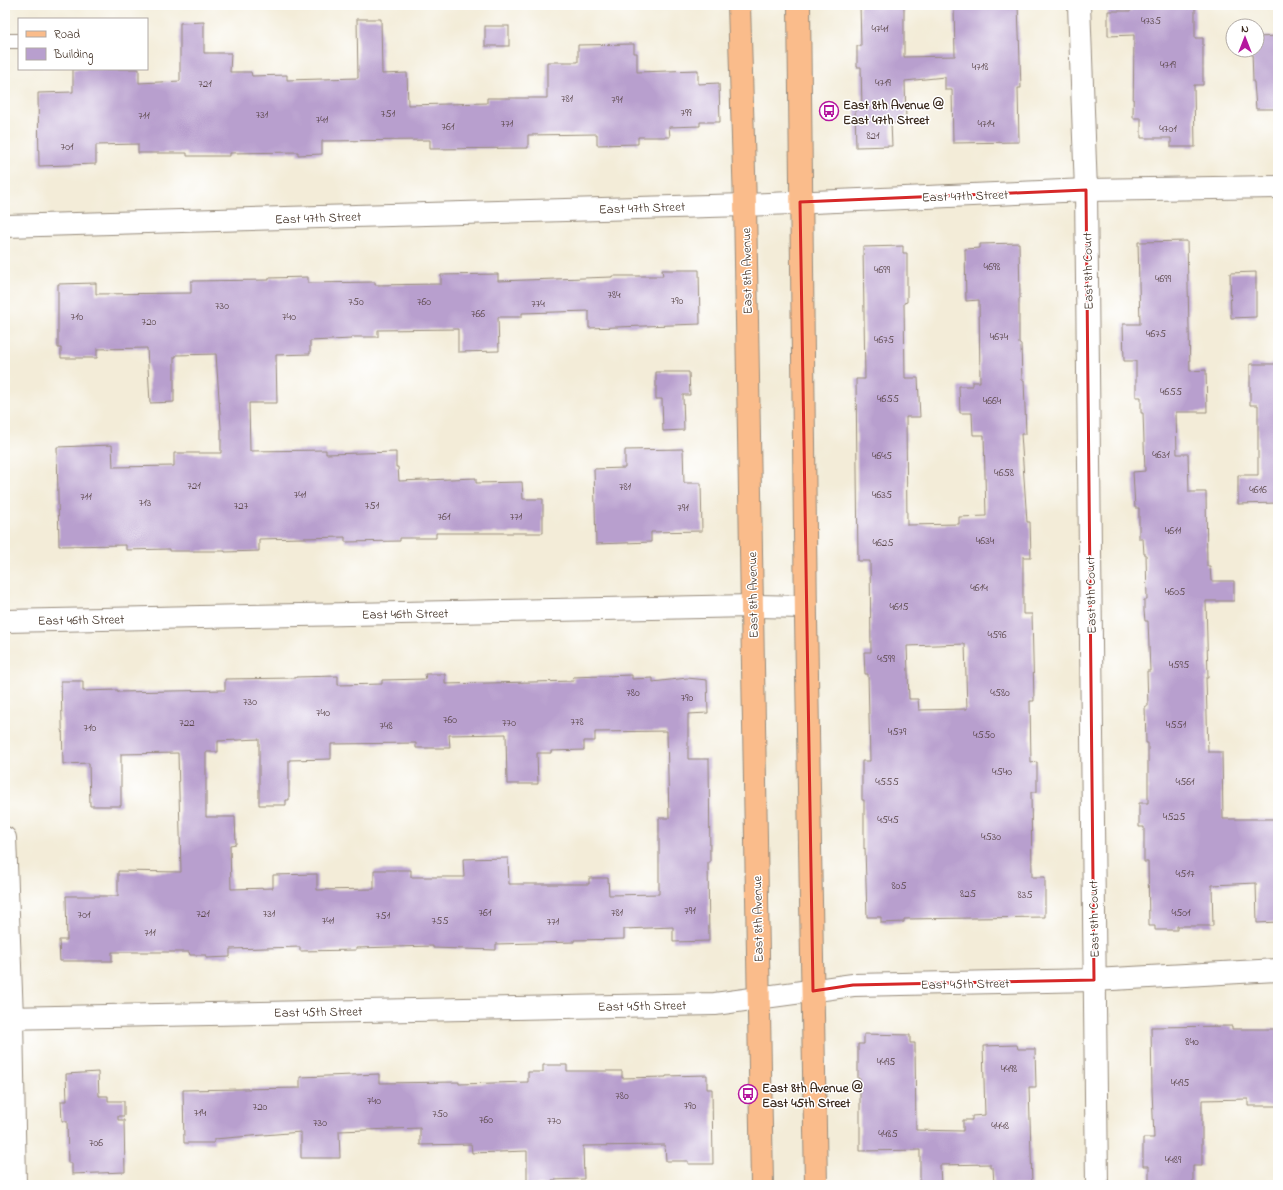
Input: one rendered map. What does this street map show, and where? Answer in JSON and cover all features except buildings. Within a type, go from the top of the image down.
[{"type":"main road","name":"East 8th Avenue","points":[[739,5],[745,204],[762,1185]]},
{"type":"main road","points":[[799,5],[805,607],[816,1185]]},
{"type":"street","name":"East 8th Court","points":[[1079,5],[1086,190],[1097,1185]]},
{"type":"street","name":"East 47th Street","points":[[5,226],[745,204],[1086,190],[1278,187]]},
{"type":"street","name":"East 46th Street","points":[[5,620],[752,606],[805,607]]},
{"type":"street","points":[[5,838],[15,1185]]},
{"type":"street","name":"East 45th Street","points":[[9,1018],[715,1004],[852,985],[1094,980],[1278,970]]},
{"type":"lane","points":[[5,41],[18,41]]},
{"type":"highlighted area","points":[[1086,190],[1094,980],[853,985],[813,991],[800,202]]},
{"type":"place","name":"East 8th Avenue @ East 47th Street","points":[[829,111]]},
{"type":"place","name":"East 8th Avenue @ East 45th Street","points":[[748,1094]]}]
